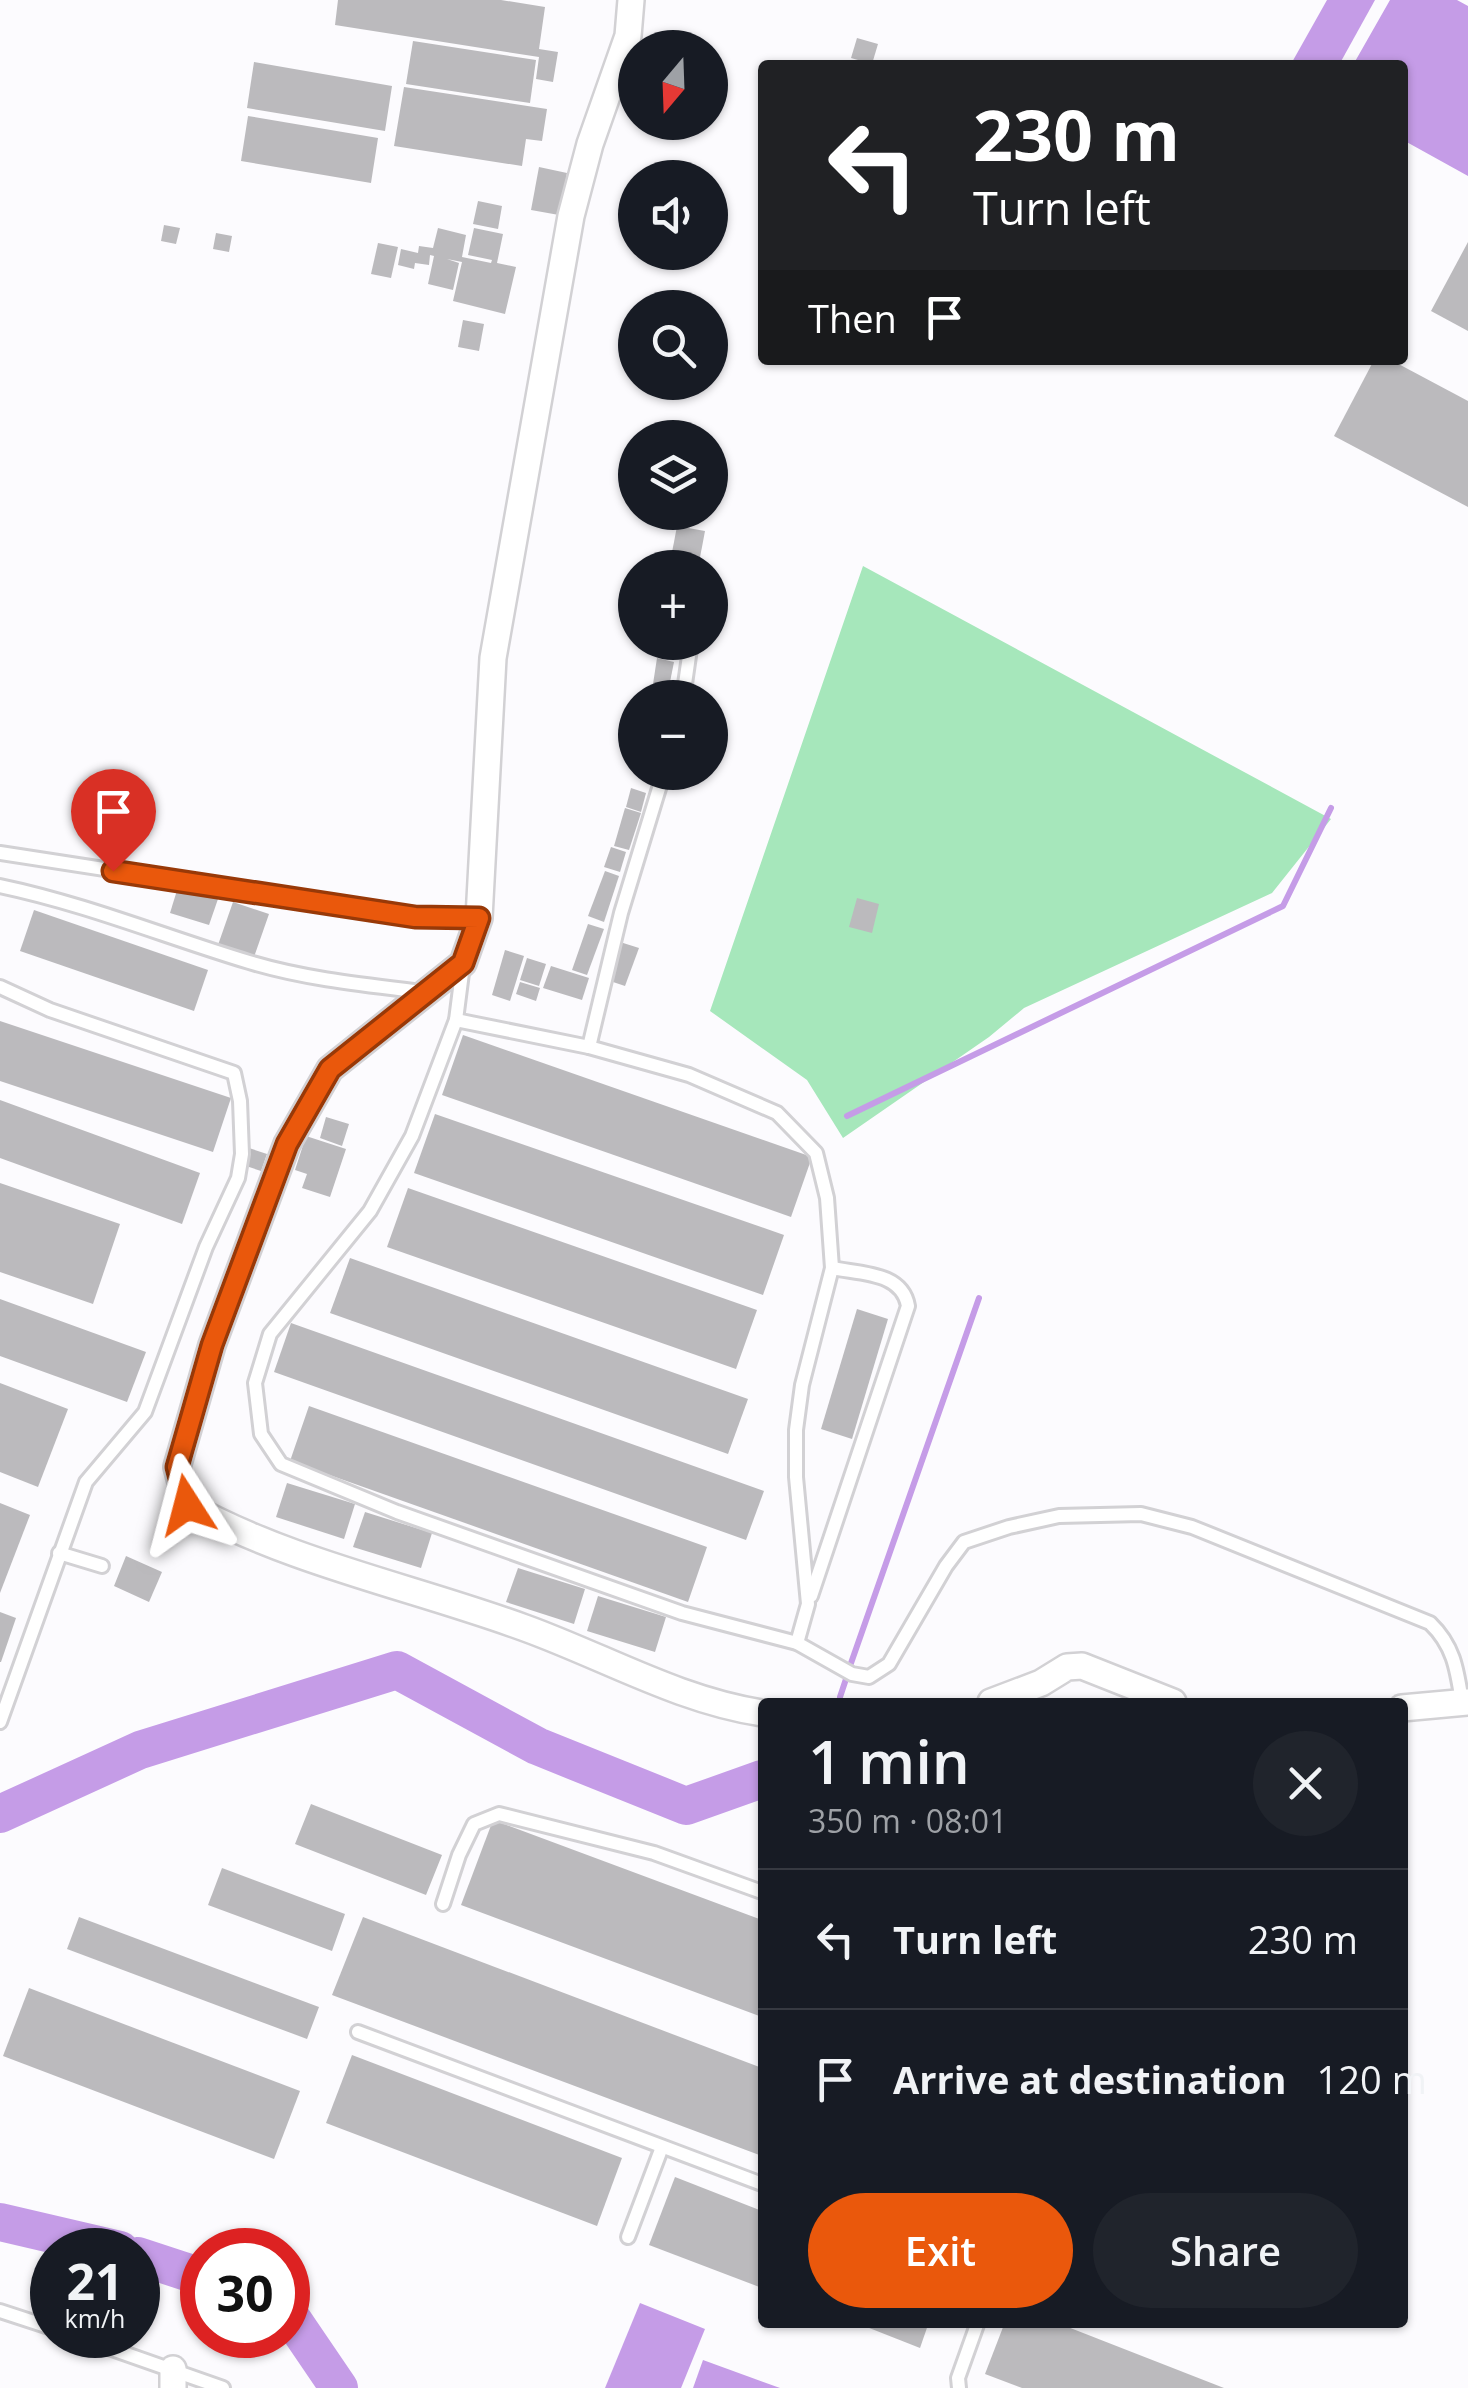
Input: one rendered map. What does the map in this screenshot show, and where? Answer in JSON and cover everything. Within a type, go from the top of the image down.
[{"type":"street","points":[[630,0],[628,36],[590,144],[571,216],[494,658],[479,918],[463,963],[330,1069],[287,1144],[212,1345],[177,1467],[187,1505],[237,1533],[527,1628],[705,1701],[758,1711]]},
{"type":"street","points":[[1001,1698],[1067,1667],[1082,1666],[1163,1698]]},
{"type":"street","points":[[1408,1707],[1465,1702]]},
{"type":"lane","points":[[589,1047],[621,913],[659,790]]},
{"type":"lane","points":[[0,854],[415,917],[479,918]]},
{"type":"lane","points":[[0,886],[55,897],[250,962],[359,984],[425,992]]},
{"type":"lane","points":[[463,963],[462,996],[456,1020],[412,1136],[370,1211],[270,1334],[255,1384],[261,1434],[281,1464],[396,1512],[682,1614],[797,1644],[852,1674],[869,1677],[889,1664],[964,1542],[1009,1526],[1058,1516],[1141,1514],[1192,1527],[1430,1622],[1444,1637],[1454,1657],[1465,1702]]},
{"type":"lane","points":[[0,987],[50,1010],[234,1074],[240,1101],[242,1154],[238,1178],[206,1247],[145,1412],[86,1482],[0,1722]]},
{"type":"lane","points":[[456,1020],[589,1047],[689,1075],[776,1113],[816,1152],[827,1198],[832,1268],[802,1385],[796,1430],[797,1492],[808,1604]]},
{"type":"lane","points":[[797,1644],[908,1306],[906,1293],[896,1281],[832,1268]]},
{"type":"lane","points":[[60,1553],[102,1566]]},
{"type":"lane","points":[[443,1904],[474,1824],[499,1814],[654,1853],[758,1891]]},
{"type":"lane","points":[[358,2032],[758,2183]]},
{"type":"lane","points":[[628,2237],[662,2147]]},
{"type":"lane","points":[[0,2311],[30,2321]]},
{"type":"lane","points":[[960,2388],[958,2378],[976,2328]]},
{"type":"lane","points":[[126,2358],[173,2378],[223,2388]]},
{"type":"green space","points":[[863,566],[1331,819],[1272,893],[1024,1008],[989,1037],[843,1138],[807,1080],[710,1011]]},
{"type":"shaded area","points":[[1327,0],[1375,0],[1342,60],[1293,60]]},
{"type":"shaded area","points":[[1390,0],[1457,0],[1468,6],[1468,176],[1408,143],[1408,60],[1356,60]]},
{"type":"shaded area","points":[[640,2303],[705,2329],[681,2388],[605,2388]]},
{"type":"shaded area","points":[[703,2360],[780,2388],[693,2388]]},
{"type":"building","points":[[338,0],[501,0],[545,7],[539,49],[558,52],[553,82],[536,79],[539,57],[335,25]]},
{"type":"building","points":[[857,38],[878,44],[873,60],[851,58]]},
{"type":"building","points":[[413,41],[536,60],[530,103],[406,84]]},
{"type":"building","points":[[254,62],[392,86],[385,131],[247,108]]},
{"type":"building","points":[[404,87],[547,109],[542,141],[526,139],[522,166],[394,146]]},
{"type":"building","points":[[248,116],[378,138],[371,183],[241,161]]},
{"type":"building","points":[[539,167],[567,173],[559,215],[531,210]]},
{"type":"building","points":[[478,201],[502,206],[498,229],[473,224]]},
{"type":"building","points":[[164,225],[180,228],[176,244],[161,241]]},
{"type":"building","points":[[438,228],[466,235],[462,257],[491,263],[492,260],[468,255],[474,228],[503,234],[497,263],[516,267],[505,314],[453,301],[462,262],[447,259],[459,263],[453,290],[428,284],[434,256],[430,255],[429,265],[415,263],[414,269],[398,265],[401,249],[418,253],[419,246],[433,248]]},
{"type":"building","points":[[216,233],[232,236],[229,252],[213,249]]},
{"type":"building","points":[[1468,242],[1468,331],[1431,311]]},
{"type":"building","points":[[378,243],[398,247],[391,278],[371,274]]},
{"type":"building","points":[[463,320],[484,324],[479,351],[458,347]]},
{"type":"building","points":[[1371,365],[1400,365],[1468,401],[1468,507],[1334,436]]},
{"type":"building","points":[[676,530],[705,531],[701,550],[672,550]]},
{"type":"building","points":[[657,660],[674,662],[670,680],[654,680]]},
{"type":"building","points":[[630,790],[646,793],[641,812],[626,807]]},
{"type":"building","points":[[625,808],[641,813],[629,850],[614,846]]},
{"type":"building","points":[[611,847],[626,852],[620,872],[604,867]]},
{"type":"building","points":[[605,871],[619,876],[604,922],[588,916]]},
{"type":"building","points":[[178,887],[218,899],[209,925],[170,913]]},
{"type":"building","points":[[857,898],[879,904],[872,933],[849,927]]},
{"type":"building","points":[[233,902],[269,914],[254,957],[218,945]]},
{"type":"building","points":[[34,910],[208,970],[194,1011],[20,951]]},
{"type":"building","points":[[588,924],[604,929],[587,975],[572,970]]},
{"type":"building","points":[[620,942],[639,948],[625,986],[607,980]]},
{"type":"building","points":[[505,950],[524,956],[510,1001],[492,995]]},
{"type":"building","points":[[527,958],[546,964],[539,986],[520,980]]},
{"type":"building","points":[[551,966],[589,978],[582,1000],[543,988]]},
{"type":"building","points":[[520,982],[540,988],[536,1001],[516,994]]},
{"type":"building","points":[[0,1021],[231,1098],[213,1152],[0,1081]]},
{"type":"building","points":[[463,1035],[812,1157],[791,1217],[442,1095]]},
{"type":"building","points":[[0,1100],[200,1173],[182,1224],[0,1158]]},
{"type":"building","points":[[435,1114],[784,1235],[763,1295],[414,1173]]},
{"type":"building","points":[[326,1117],[349,1124],[342,1146],[320,1138]]},
{"type":"building","points":[[306,1136],[346,1149],[330,1197],[302,1188],[307,1174],[295,1170]]},
{"type":"building","points":[[249,1148],[267,1154],[261,1171],[243,1165]]},
{"type":"building","points":[[0,1183],[120,1224],[93,1304],[0,1272]]},
{"type":"building","points":[[408,1188],[757,1310],[736,1369],[387,1247]]},
{"type":"building","points":[[350,1258],[748,1399],[728,1454],[330,1313]]},
{"type":"building","points":[[0,1299],[146,1352],[127,1402],[0,1356]]},
{"type":"building","points":[[857,1309],[888,1319],[852,1439],[821,1429]]},
{"type":"building","points":[[291,1323],[764,1491],[746,1540],[274,1372]]},
{"type":"building","points":[[0,1383],[68,1409],[38,1487],[0,1472]]},
{"type":"building","points":[[309,1406],[707,1547],[688,1602],[290,1461]]},
{"type":"building","points":[[287,1483],[355,1504],[344,1539],[276,1517]]},
{"type":"building","points":[[0,1503],[30,1515],[0,1593]]},
{"type":"building","points":[[365,1512],[432,1533],[421,1568],[353,1547]]},
{"type":"building","points":[[126,1556],[162,1572],[149,1602],[114,1586]]},
{"type":"building","points":[[518,1568],[585,1589],[574,1624],[506,1602]]},
{"type":"building","points":[[598,1596],[666,1617],[655,1652],[587,1631]]},
{"type":"building","points":[[0,1612],[16,1618],[1,1662],[0,1662]]},
{"type":"building","points":[[311,1804],[442,1855],[426,1895],[295,1844]]},
{"type":"building","points":[[493,1820],[758,1919],[758,2016],[461,1905]]},
{"type":"building","points":[[222,1868],[345,1914],[332,1951],[208,1905]]},
{"type":"building","points":[[79,1917],[319,2007],[307,2039],[67,1949]]},
{"type":"building","points":[[363,1917],[758,2066],[758,2155],[332,1995]]},
{"type":"building","points":[[29,1988],[300,2091],[274,2159],[3,2056]]},
{"type":"building","points":[[352,2055],[622,2158],[597,2226],[326,2123]]},
{"type":"building","points":[[675,2177],[758,2209],[758,2286],[649,2245]]},
{"type":"building","points":[[869,2328],[927,2328],[920,2348]]},
{"type":"building","points":[[1003,2328],[1070,2328],[1224,2388],[1022,2388],[985,2374]]},
{"type":"waterway","points":[[847,1116],[1283,906],[1331,808]]},
{"type":"waterway","points":[[850,1666],[979,1298]]},
{"type":"waterway","points":[[0,1814],[140,1750],[397,1670],[537,1746],[686,1806],[758,1780]]},
{"type":"waterway","points":[[840,1697],[847,1676]]},
{"type":"waterway","points":[[0,2222],[30,2229]]},
{"type":"waterway","points":[[160,2263],[180,2270]]},
{"type":"waterway","points":[[310,2345],[339,2388]]},
{"type":"route","points":[[113,871],[415,917],[479,918],[463,963],[330,1069],[287,1144],[212,1345],[177,1467],[187,1505]]}]
